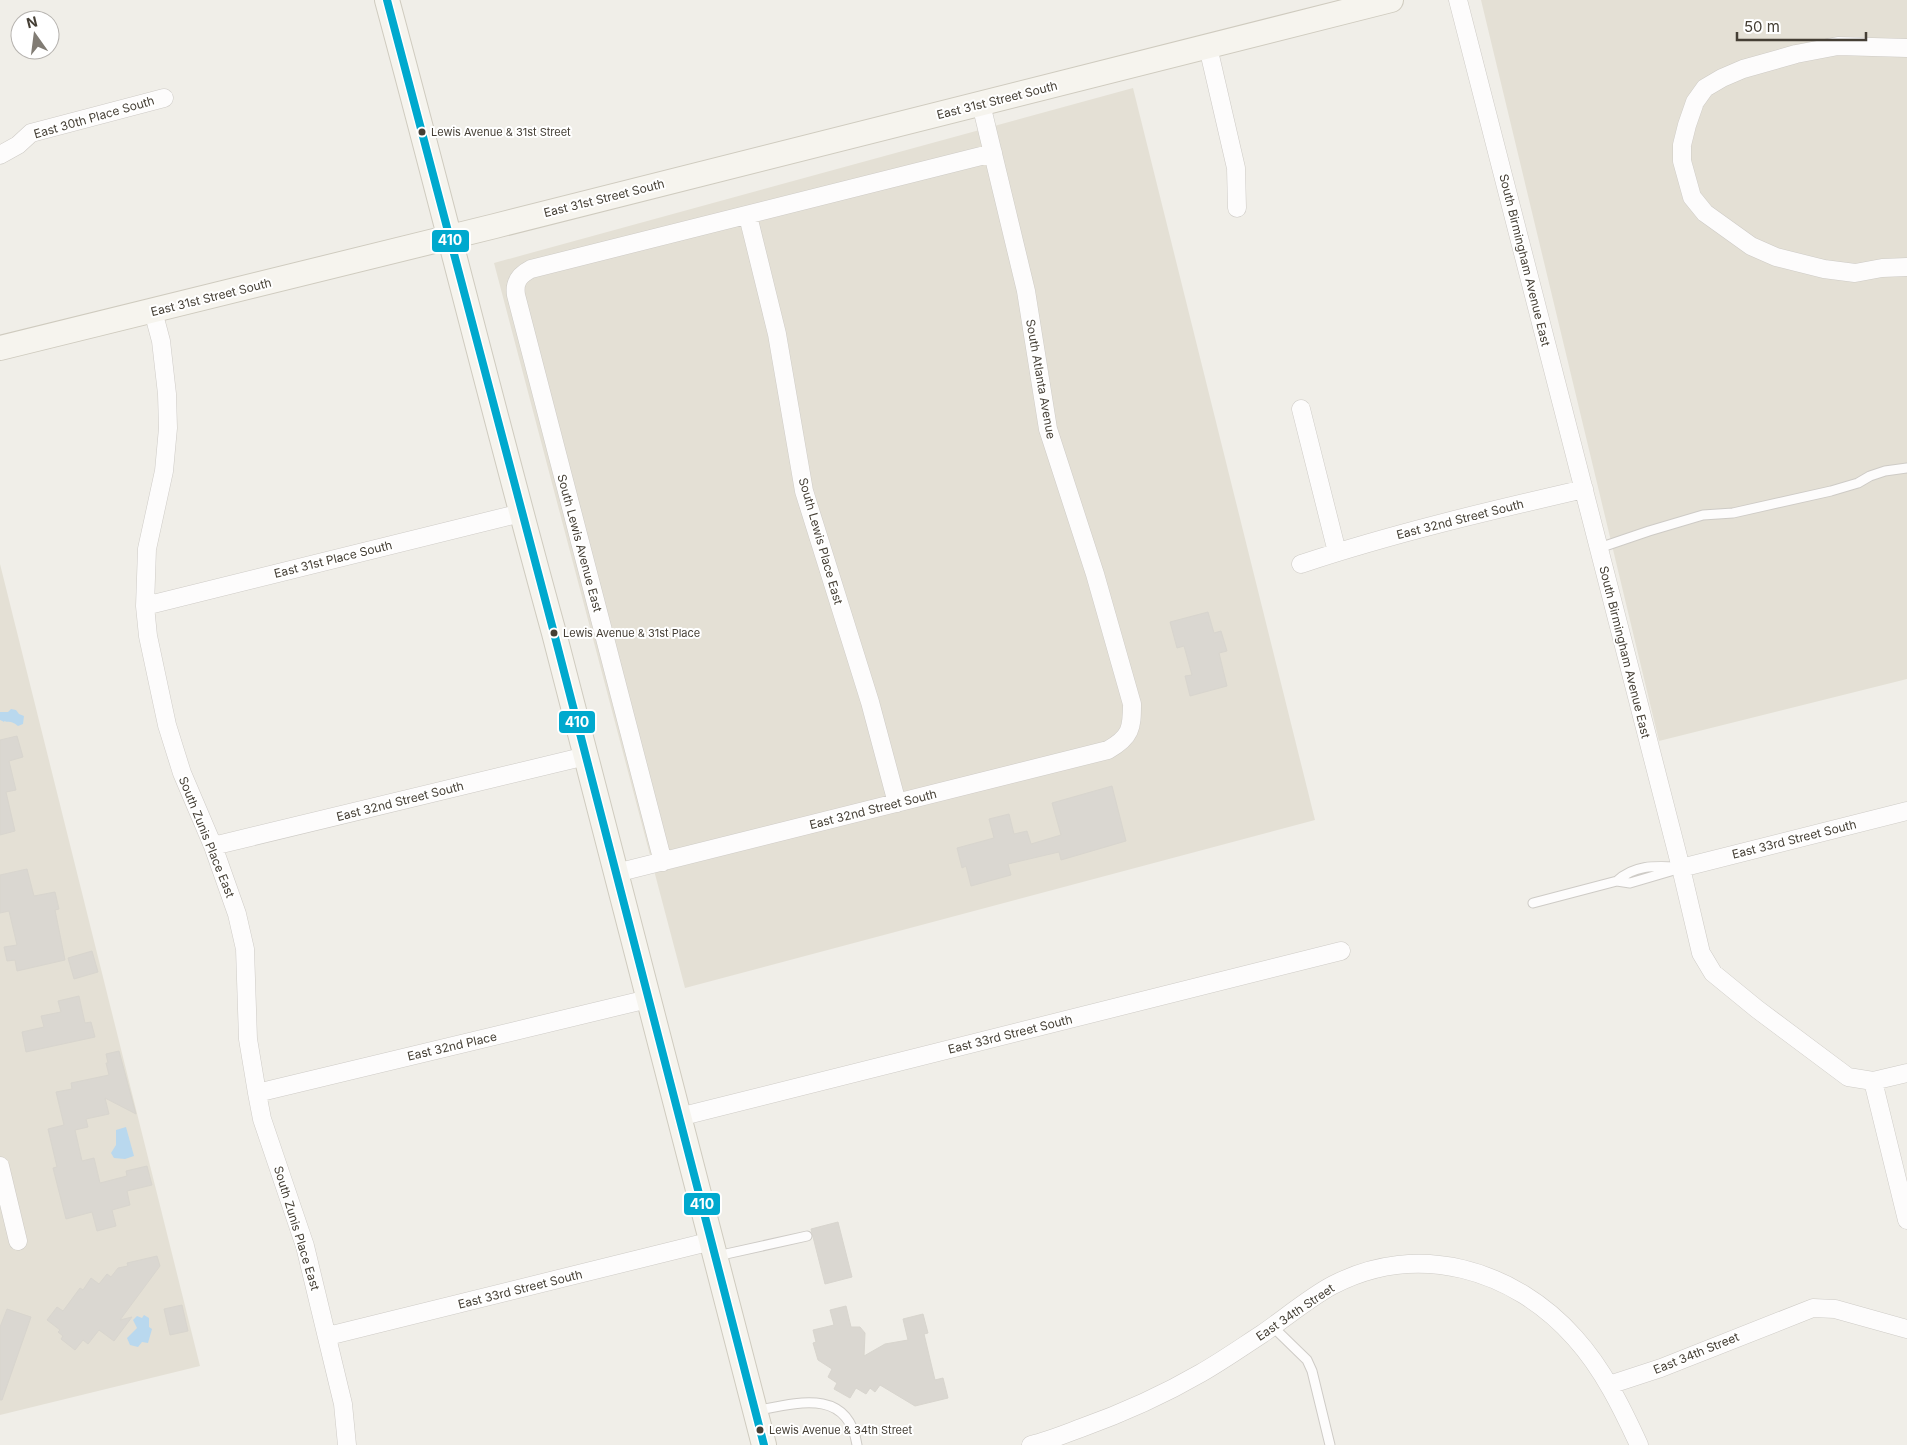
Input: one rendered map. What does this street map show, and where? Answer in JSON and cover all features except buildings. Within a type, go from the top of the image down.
[{"type":"main road","points":[[387,0],[450,237],[520,513],[586,756],[764,1445]]},
{"type":"main road","name":"East 31st Street South","points":[[0,348],[450,237],[1391,0]]},
{"type":"street","name":"South Birmingham Avenue East","points":[[1458,0],[1681,868],[1701,953],[1713,973],[1757,1009],[1848,1077],[1873,1081]]},
{"type":"street","points":[[1208,46],[1236,168],[1237,208]]},
{"type":"street","points":[[1907,48],[1838,46],[1796,54],[1743,69],[1722,78],[1705,88],[1695,102],[1682,145],[1682,160],[1692,197],[1705,213],[1751,246],[1776,257],[1824,269],[1854,273],[1907,267]]},
{"type":"street","name":"East 30th Place South","points":[[0,155],[18,145],[31,133],[164,98]]},
{"type":"street","name":"South Atlanta Avenue","points":[[981,104],[1026,291],[1048,429],[1095,574],[1132,704],[1132,725],[1126,736]]},
{"type":"street","points":[[748,216],[993,153]]},
{"type":"street","name":"South Lewis Avenue East","points":[[663,862],[516,295],[516,282],[522,274],[531,269],[748,216]]},
{"type":"street","name":"South Lewis Place East","points":[[748,216],[777,334],[804,491],[870,702],[897,803]]},
{"type":"street","name":"South Zunis Place East","points":[[153,311],[161,340],[167,394],[168,428],[164,471],[147,549],[146,606],[148,636],[167,725],[182,773],[213,846],[237,914],[245,950],[248,1039],[262,1119],[305,1246],[344,1404],[347,1445]]},
{"type":"street","points":[[1301,410],[1337,552]]},
{"type":"street","name":"East 32nd Street South","points":[[1301,564],[1463,517],[1584,489]]},
{"type":"street","name":"East 31st Place South","points":[[146,606],[520,513]]},
{"type":"street","name":"East 32nd Street South","points":[[616,873],[1108,750],[1126,736]]},
{"type":"street","name":"East 32nd Street South","points":[[213,846],[586,756]]},
{"type":"street","name":"East 33rd Street South","points":[[1681,868],[1907,811]]},
{"type":"street","name":"East 33rd Street South","points":[[678,1117],[1341,951]]},
{"type":"street","name":"East 32nd Place","points":[[257,1093],[648,1000]]},
{"type":"street","points":[[1907,1073],[1873,1081],[1907,1220]]},
{"type":"street","points":[[0,1166],[18,1240]]},
{"type":"street","name":"East 33rd Street South","points":[[328,1336],[714,1249]]},
{"type":"street","name":"East 34th Street","points":[[1031,1445],[1124,1412],[1201,1374],[1273,1327],[1332,1285],[1360,1274],[1412,1264],[1434,1263],[1477,1272],[1506,1284],[1530,1297],[1576,1339],[1609,1385],[1661,1368],[1813,1308],[1835,1309],[1907,1329]]},
{"type":"street","points":[[1609,1385],[1639,1445]]},
{"type":"lane","points":[[1598,548],[1649,530],[1703,515],[1733,513],[1831,491],[1858,483],[1870,476],[1885,471],[1907,468]]},
{"type":"lane","name":"East 33rd Street South","points":[[1533,903],[1617,881],[1626,873],[1652,866],[1681,868]]},
{"type":"lane","points":[[714,1249],[807,1236]]},
{"type":"lane","points":[[1273,1327],[1307,1360],[1312,1372],[1330,1444]]},
{"type":"lane","points":[[755,1412],[812,1402],[828,1404],[845,1415],[853,1429],[857,1445]]},
{"type":"shaded area","points":[[1481,0],[1907,0],[1907,679],[1659,741]]},
{"type":"shaded area","points":[[1133,88],[1315,820],[685,988],[494,263]]},
{"type":"shaded area","points":[[0,564],[200,1366],[0,1415]]},
{"type":"water","points":[[11,709],[24,716],[23,724],[18,726],[0,720],[0,712],[8,712]]},
{"type":"water","points":[[126,1127],[134,1156],[125,1159],[114,1158],[111,1153],[116,1145],[116,1130]]},
{"type":"water","points":[[144,1315],[149,1318],[149,1327],[152,1329],[148,1343],[142,1342],[138,1347],[130,1345],[127,1338],[137,1328],[133,1320],[137,1316],[142,1318]]},
{"type":"transit line","name":"410","points":[[387,0],[554,633],[764,1445]]},
{"type":"place","name":"Lewis Avenue & 31st Street","points":[[422,132]]},
{"type":"place","name":"Lewis Avenue & 31st Place","points":[[554,633]]},
{"type":"place","name":"Lewis Avenue & 34th Street","points":[[760,1430]]}]
